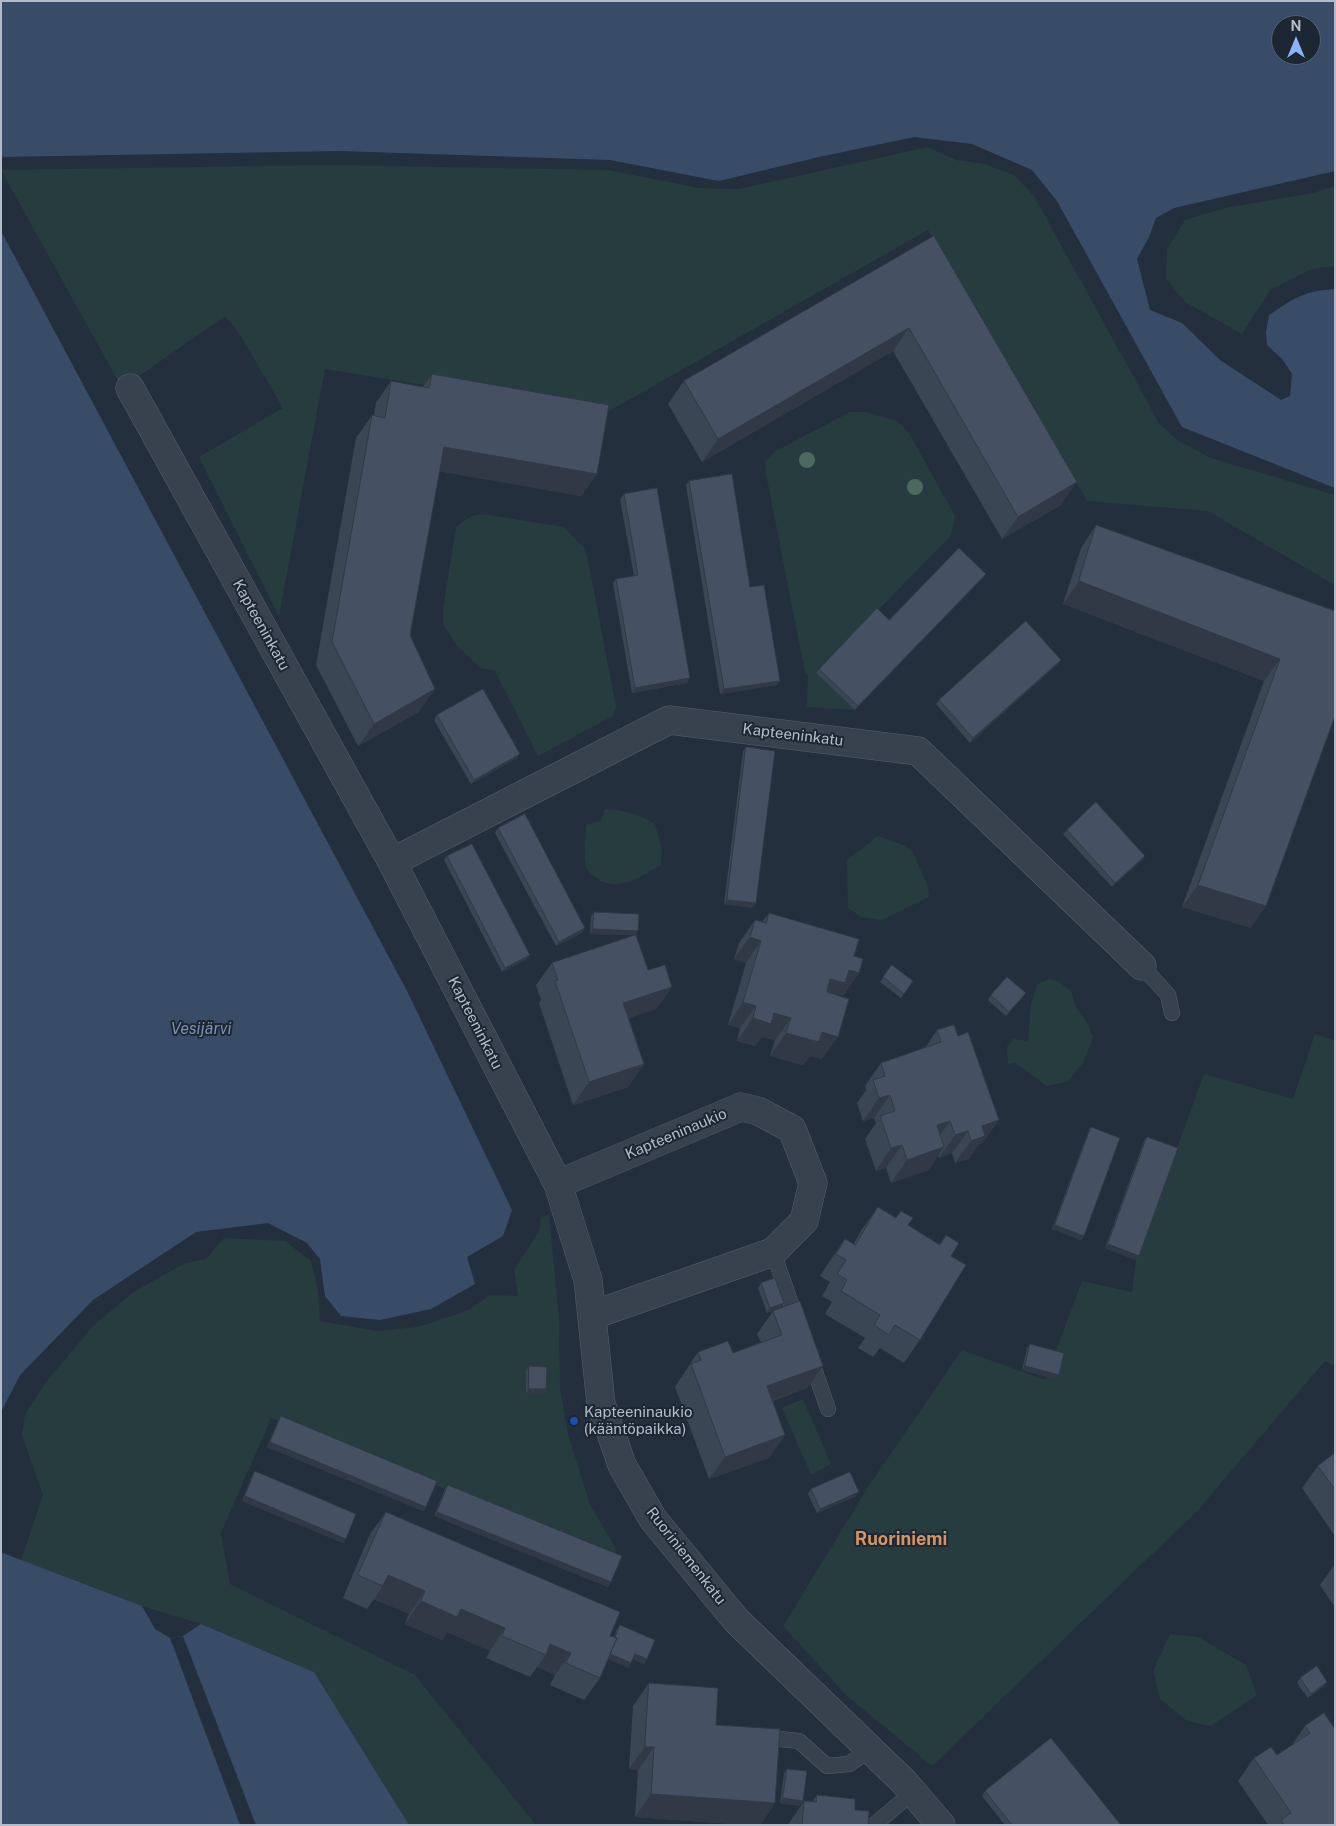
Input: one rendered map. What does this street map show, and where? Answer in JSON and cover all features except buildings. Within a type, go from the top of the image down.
[{"type":"street","name":"Kapteeninkatu","points":[[130,388],[392,862],[558,1184]]},
{"type":"street","name":"Kapteeninkatu","points":[[392,862],[669,720],[918,751],[1142,966]]},
{"type":"street","name":"Kapteeninaukio","points":[[558,1184],[741,1107],[758,1111],[792,1130],[813,1183],[804,1221],[773,1252],[592,1315]]},
{"type":"street","name":"Ruoriniemenkatu","points":[[558,1184],[588,1280],[601,1404],[622,1465],[653,1519],[736,1620],[870,1750],[912,1792],[941,1825]]},
{"type":"lane","points":[[1142,966],[1168,995],[1172,1013]]},
{"type":"lane","points":[[773,1252],[828,1409]]},
{"type":"lane","points":[[744,1736],[799,1741],[826,1766],[849,1764],[870,1750]]},
{"type":"lane","points":[[874,1825],[912,1792]]},
{"type":"green space","points":[[928,147],[956,160],[984,164],[1014,175],[1034,196],[1159,423],[1177,440],[1211,458],[1335,495],[1335,585],[1208,511],[1087,501],[928,230],[604,414],[325,369],[279,616],[199,457],[283,408],[239,333],[225,316],[122,388],[1,170],[331,165],[608,170],[699,188],[739,189]]},
{"type":"green space","points":[[1335,186],[1335,266],[1311,269],[1270,290],[1242,334],[1185,302],[1166,279],[1167,249],[1185,220],[1225,208],[1313,193]]},
{"type":"green space","points":[[850,412],[866,412],[897,421],[909,433],[955,516],[951,536],[816,673],[855,710],[807,707],[808,676],[805,672],[765,462],[774,452]]},
{"type":"green space","points":[[482,514],[564,527],[584,548],[589,565],[616,707],[613,716],[538,756],[495,671],[481,668],[458,647],[443,624],[443,609],[456,528],[467,518]]},
{"type":"green space","points":[[605,809],[631,813],[655,824],[662,850],[661,865],[638,878],[621,884],[605,882],[588,871],[585,855],[586,825],[601,821]]},
{"type":"green space","points":[[878,836],[903,845],[913,852],[928,887],[929,897],[882,920],[861,917],[848,908],[847,860]]},
{"type":"green space","points":[[1049,979],[1058,981],[1071,991],[1076,1008],[1087,1022],[1093,1037],[1083,1063],[1067,1082],[1046,1086],[1016,1063],[1008,1064],[1007,1047],[1013,1039],[1028,1041],[1031,1004],[1037,985]]},
{"type":"green space","points":[[1315,1034],[1335,1041],[1335,1366],[1325,1361],[1198,1510],[932,1766],[846,1695],[783,1626],[870,1484],[962,1350],[1045,1380],[1082,1281],[1132,1292],[1136,1260],[1204,1074],[1293,1099]]},
{"type":"green space","points":[[549,1215],[559,1317],[560,1388],[568,1434],[590,1505],[614,1545],[619,1560],[271,1418],[221,1533],[230,1584],[415,1675],[536,1825],[409,1825],[314,1672],[201,1624],[142,1606],[21,1560],[43,1495],[22,1435],[25,1414],[46,1382],[92,1327],[132,1293],[185,1263],[206,1259],[224,1238],[285,1241],[311,1261],[318,1291],[320,1321],[377,1331],[418,1327],[469,1310],[490,1295],[518,1296],[514,1270],[539,1232],[541,1217]]},
{"type":"green space","points":[[803,1399],[831,1464],[811,1475],[782,1408]]},
{"type":"green space","points":[[1170,1634],[1198,1637],[1246,1665],[1257,1695],[1210,1726],[1187,1721],[1160,1699],[1153,1671]]},
{"type":"water","points":[[1,1],[1335,1],[1335,171],[1174,208],[1156,218],[1149,237],[1137,259],[1150,310],[1182,323],[1220,360],[1281,400],[1290,396],[1292,374],[1283,360],[1267,345],[1266,332],[1269,315],[1300,296],[1335,289],[1335,488],[1182,427],[1057,201],[1032,170],[972,144],[914,137],[719,181],[610,160],[340,151],[1,157]]},
{"type":"water","name":"Vesijärvi","points":[[1,231],[407,991],[512,1210],[503,1236],[467,1257],[475,1284],[431,1309],[380,1320],[341,1316],[325,1296],[320,1259],[307,1243],[268,1223],[196,1232],[93,1300],[20,1375],[1,1412]]},
{"type":"water","points":[[3,1553],[142,1606],[155,1629],[170,1638],[183,1636],[201,1624],[314,1672],[409,1825],[1,1825],[1,1555]]},
{"type":"pier","points":[[183,1636],[256,1825],[240,1825],[170,1638]]},
{"type":"place","name":"Kapteeninaukio (kääntöpaikka)","points":[[574,1421]]},
{"type":"district","name":"Ruoriniemi","points":[[901,1539]]}]
